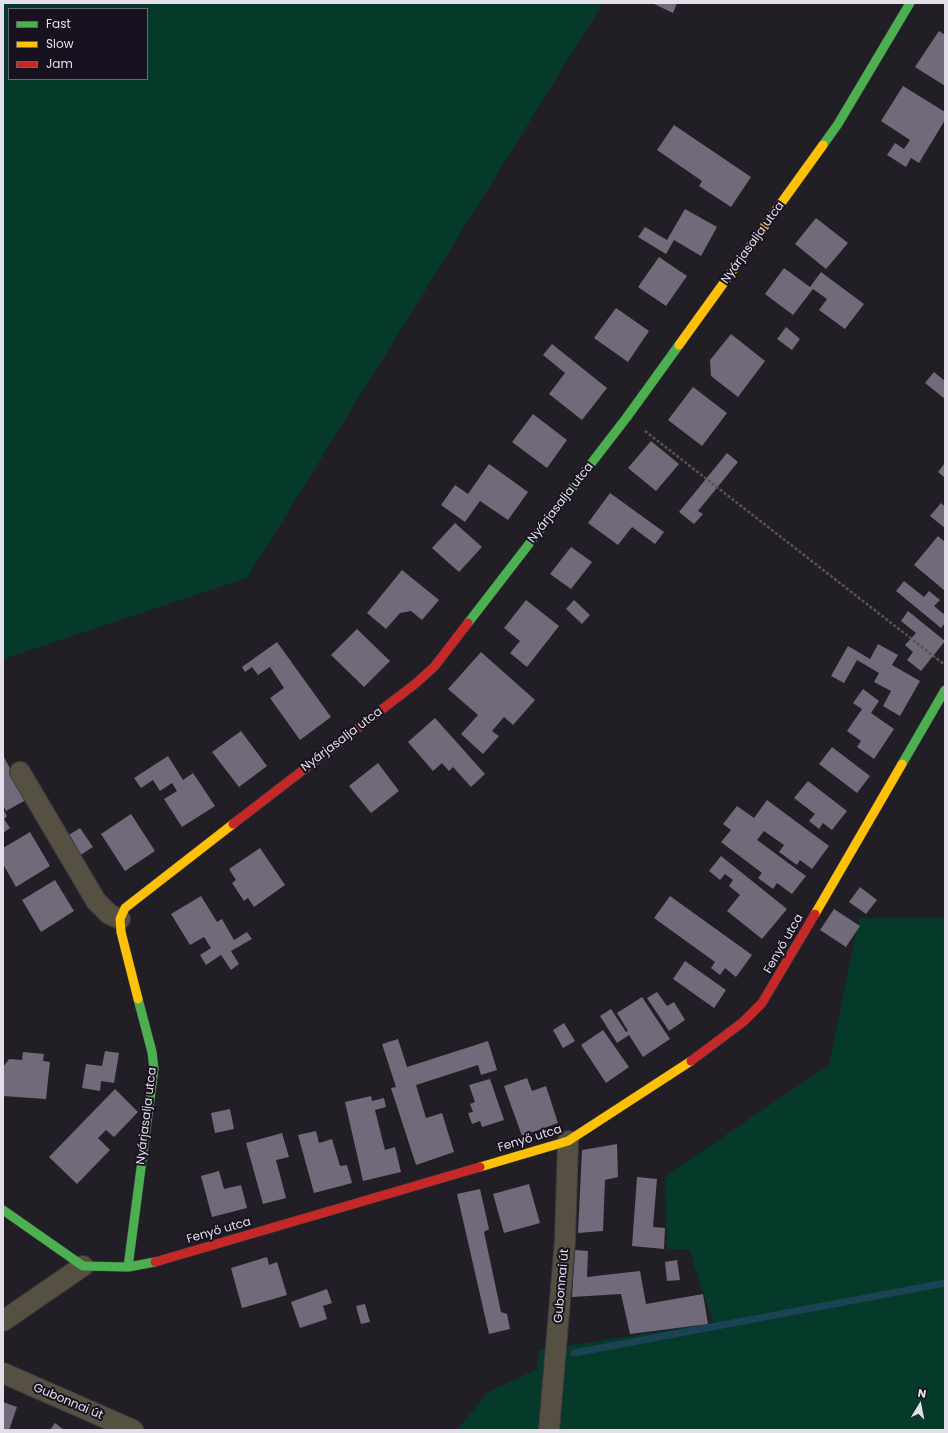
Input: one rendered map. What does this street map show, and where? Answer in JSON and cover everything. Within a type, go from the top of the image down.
[{"type":"street","name":"Nyárjasalja utca","points":[[128,1267],[154,1069],[152,1052],[121,932],[120,919],[125,908],[415,684],[434,667],[627,418],[838,124],[910,3]]},
{"type":"street","name":"Fenyő utca","points":[[83,1266],[128,1267],[170,1258],[568,1141],[700,1055],[743,1022],[762,1003],[945,690]]},
{"type":"street","points":[[20,772],[96,901],[109,914],[120,919]]},
{"type":"street","name":"Gubonnai út","points":[[549,1430],[566,1241],[568,1141]]},
{"type":"street","points":[[3,1210],[83,1266],[3,1321]]},
{"type":"street","name":"Gubonnai út","points":[[3,1374],[133,1430]]},
{"type":"path","points":[[627,418],[945,665]]},
{"type":"green space","points":[[3,3],[603,3],[247,578],[3,659]]},
{"type":"green space","points":[[859,918],[945,918],[945,1430],[457,1430],[488,1392],[537,1369],[539,1350],[713,1323],[689,1249],[667,1249],[665,1176],[829,1065]]},
{"type":"building","points":[[652,3],[677,3],[673,13]]},
{"type":"building","points":[[939,31],[945,35],[945,86],[915,67]]},
{"type":"building","points":[[903,86],[945,112],[945,120],[919,163],[911,158],[906,167],[887,155],[895,143],[904,149],[910,140],[881,121]]},
{"type":"building","points":[[674,125],[751,177],[731,207],[699,186],[702,181],[657,150]]},
{"type":"building","points":[[685,209],[717,227],[701,256],[674,240],[666,254],[638,237],[645,227],[667,240]]},
{"type":"building","points":[[816,218],[848,243],[826,269],[795,244]]},
{"type":"building","points":[[659,257],[687,276],[666,306],[638,287]]},
{"type":"building","points":[[784,268],[810,287],[821,272],[864,304],[845,329],[819,310],[827,299],[813,289],[793,315],[765,294]]},
{"type":"building","points":[[616,308],[649,331],[628,362],[594,338]]},
{"type":"building","points":[[786,327],[800,339],[792,350],[777,339]]},
{"type":"building","points":[[731,334],[765,361],[738,397],[711,376],[710,360]]},
{"type":"building","points":[[552,344],[607,388],[582,420],[549,394],[565,373],[543,355]]},
{"type":"building","points":[[934,372],[945,381],[945,399],[925,383]]},
{"type":"building","points":[[693,387],[727,413],[702,446],[668,420]]},
{"type":"building","points":[[533,414],[567,440],[547,468],[512,442]]},
{"type":"building","points":[[651,441],[679,464],[656,491],[628,468]]},
{"type":"building","points":[[727,453],[738,462],[698,511],[703,514],[694,524],[679,512]]},
{"type":"building","points":[[945,463],[945,478],[938,472]]},
{"type":"building","points":[[489,464],[528,492],[508,520],[480,501],[465,522],[441,505],[455,485],[468,494]]},
{"type":"building","points":[[610,493],[664,532],[655,544],[632,527],[618,545],[588,523]]},
{"type":"building","points":[[941,503],[945,507],[945,528],[930,516]]},
{"type":"building","points":[[455,523],[482,547],[459,572],[432,548]]},
{"type":"building","points":[[938,536],[945,542],[945,591],[914,565]]},
{"type":"building","points":[[571,547],[592,562],[571,589],[550,574]]},
{"type":"building","points":[[402,570],[439,600],[422,620],[411,611],[400,613],[386,629],[367,613]]},
{"type":"building","points":[[904,581],[924,597],[929,591],[940,600],[934,606],[945,615],[945,623],[941,628],[896,591]]},
{"type":"building","points":[[526,600],[559,626],[527,667],[510,653],[520,641],[504,628]]},
{"type":"building","points":[[574,600],[590,615],[582,624],[566,609]]},
{"type":"building","points":[[908,611],[945,641],[921,671],[907,660],[913,652],[905,645],[916,633],[901,621]]},
{"type":"building","points":[[357,629],[390,661],[364,687],[331,655]]},
{"type":"building","points":[[277,642],[331,717],[300,740],[270,698],[284,688],[270,667],[258,675],[252,667],[245,672],[242,667]]},
{"type":"building","points":[[878,644],[898,655],[892,665],[920,681],[900,716],[883,706],[891,691],[874,682],[879,673],[857,660],[844,683],[831,676],[848,646],[870,659]]},
{"type":"building","points":[[481,652],[535,700],[513,725],[504,717],[492,731],[499,736],[483,754],[461,734],[478,715],[448,689]]},
{"type":"building","points":[[863,689],[879,701],[871,713],[894,729],[874,759],[857,747],[861,741],[847,731],[862,709],[853,703]]},
{"type":"building","points":[[435,718],[485,774],[471,787],[453,767],[449,771],[442,763],[433,771],[408,742]]},
{"type":"building","points":[[241,731],[267,766],[239,787],[212,752]]},
{"type":"building","points":[[832,747],[870,776],[857,793],[819,764]]},
{"type":"building","points":[[3,755],[26,800],[6,811],[3,805]]},
{"type":"building","points":[[168,756],[183,780],[193,773],[215,806],[182,827],[164,799],[177,791],[172,783],[160,791],[153,780],[141,788],[134,778]]},
{"type":"building","points":[[378,763],[399,791],[371,813],[349,786]]},
{"type":"building","points":[[808,781],[847,811],[832,830],[823,823],[819,829],[809,821],[815,814],[794,798]]},
{"type":"building","points":[[767,800],[829,846],[812,869],[800,860],[797,865],[779,852],[784,845],[764,831],[757,840],[806,876],[792,894],[777,883],[773,889],[758,878],[762,873],[721,842],[731,830],[723,824],[737,806],[754,818]]},
{"type":"building","points":[[3,809],[7,816],[4,819],[10,828],[3,833]]},
{"type":"building","points":[[131,814],[155,851],[125,871],[101,834]]},
{"type":"building","points":[[80,828],[93,847],[79,856],[67,836]]},
{"type":"building","points":[[30,832],[50,866],[16,887],[3,864],[3,848]]},
{"type":"building","points":[[260,848],[285,885],[254,907],[248,898],[244,901],[232,883],[236,880],[229,869]]},
{"type":"building","points":[[721,856],[787,909],[762,939],[727,911],[740,895],[729,886],[733,880],[725,874],[720,880],[709,871]]},
{"type":"building","points":[[55,880],[74,911],[41,932],[22,900]]},
{"type":"building","points":[[860,887],[877,900],[866,914],[849,902]]},
{"type":"building","points":[[201,896],[217,922],[222,919],[234,940],[247,932],[252,939],[231,951],[239,964],[231,970],[221,955],[206,965],[200,955],[211,948],[204,937],[190,945],[171,914]]},
{"type":"building","points":[[670,896],[752,955],[736,977],[725,968],[720,975],[711,968],[715,962],[654,918]]},
{"type":"building","points":[[834,909],[860,926],[846,947],[820,930]]},
{"type":"building","points":[[685,961],[726,990],[714,1008],[673,979]]},
{"type":"building","points":[[657,992],[667,1006],[674,1002],[685,1020],[669,1031],[647,998]]},
{"type":"building","points":[[642,997],[670,1039],[643,1057],[629,1035],[617,1043],[600,1016],[611,1009],[626,1032],[628,1031],[617,1013]]},
{"type":"building","points":[[564,1023],[575,1041],[563,1048],[553,1030]]},
{"type":"building","points":[[603,1030],[629,1067],[606,1083],[581,1045]]},
{"type":"building","points":[[398,1039],[407,1067],[488,1041],[497,1070],[481,1075],[478,1065],[416,1085],[426,1118],[442,1113],[454,1152],[416,1165],[391,1088],[396,1087],[382,1044]]},
{"type":"building","points":[[105,1051],[119,1053],[114,1083],[101,1081],[100,1091],[82,1088],[86,1064],[102,1066]]},
{"type":"building","points":[[23,1052],[44,1054],[43,1061],[50,1062],[46,1099],[3,1096],[4,1066],[9,1059],[22,1060]]},
{"type":"building","points":[[527,1078],[532,1091],[546,1086],[558,1123],[522,1136],[504,1086]]},
{"type":"building","points":[[490,1079],[504,1120],[482,1127],[480,1121],[472,1124],[468,1113],[473,1112],[470,1104],[475,1102],[469,1085]]},
{"type":"building","points":[[115,1089],[138,1112],[114,1137],[106,1130],[98,1138],[110,1150],[77,1184],[49,1157]]},
{"type":"building","points":[[371,1096],[372,1101],[384,1098],[386,1107],[375,1110],[385,1150],[395,1147],[401,1172],[363,1181],[345,1102]]},
{"type":"building","points":[[230,1109],[234,1129],[215,1133],[211,1113]]},
{"type":"building","points":[[316,1131],[319,1143],[332,1139],[340,1166],[347,1165],[352,1183],[314,1193],[298,1135]]},
{"type":"building","points":[[282,1133],[289,1157],[276,1160],[286,1198],[263,1204],[246,1143]]},
{"type":"building","points":[[617,1144],[618,1177],[605,1180],[603,1231],[578,1233],[582,1150]]},
{"type":"building","points":[[219,1171],[224,1189],[241,1185],[247,1208],[212,1217],[201,1176]]},
{"type":"building","points":[[637,1177],[657,1179],[653,1227],[665,1228],[664,1249],[632,1246]]},
{"type":"building","points":[[529,1184],[540,1223],[504,1233],[493,1194]]},
{"type":"building","points":[[480,1189],[489,1229],[484,1232],[501,1312],[507,1314],[510,1329],[489,1334],[457,1194]]},
{"type":"building","points":[[575,1250],[588,1251],[587,1277],[640,1271],[646,1304],[703,1294],[708,1324],[630,1334],[621,1294],[572,1297]]},
{"type":"building","points":[[267,1257],[269,1265],[277,1262],[287,1295],[242,1308],[231,1268]]},
{"type":"building","points":[[677,1260],[680,1280],[667,1281],[665,1262]]},
{"type":"building","points":[[327,1289],[332,1303],[323,1306],[327,1319],[300,1328],[291,1302]]},
{"type":"building","points":[[365,1304],[370,1322],[361,1324],[356,1306]]},
{"type":"building","points":[[3,1402],[17,1407],[9,1430],[3,1430]]},
{"type":"building","points":[[55,1423],[64,1430],[50,1430]]},
{"type":"waterway","points":[[574,1353],[945,1283]]},
{"type":"traffic: fast","points":[[823,145],[838,124],[910,3]]},
{"type":"traffic: fast","points":[[468,623],[627,417],[679,345]]},
{"type":"traffic: fast","points":[[902,764],[945,690]]},
{"type":"traffic: fast","points":[[128,1267],[154,1069],[152,1052],[138,999]]},
{"type":"traffic: fast","points":[[3,1210],[83,1266],[128,1267],[155,1262]]},
{"type":"traffic: slow","points":[[679,345],[823,145]]},
{"type":"traffic: slow","points":[[815,914],[902,764]]},
{"type":"traffic: slow","points":[[138,999],[121,932],[120,919],[125,908],[233,824]]},
{"type":"traffic: slow","points":[[480,1167],[568,1141],[691,1061]]},
{"type":"traffic: jam","points":[[233,824],[415,684],[434,667],[468,623]]},
{"type":"traffic: jam","points":[[691,1061],[743,1022],[762,1003],[815,914]]},
{"type":"traffic: jam","points":[[155,1262],[480,1167]]}]
